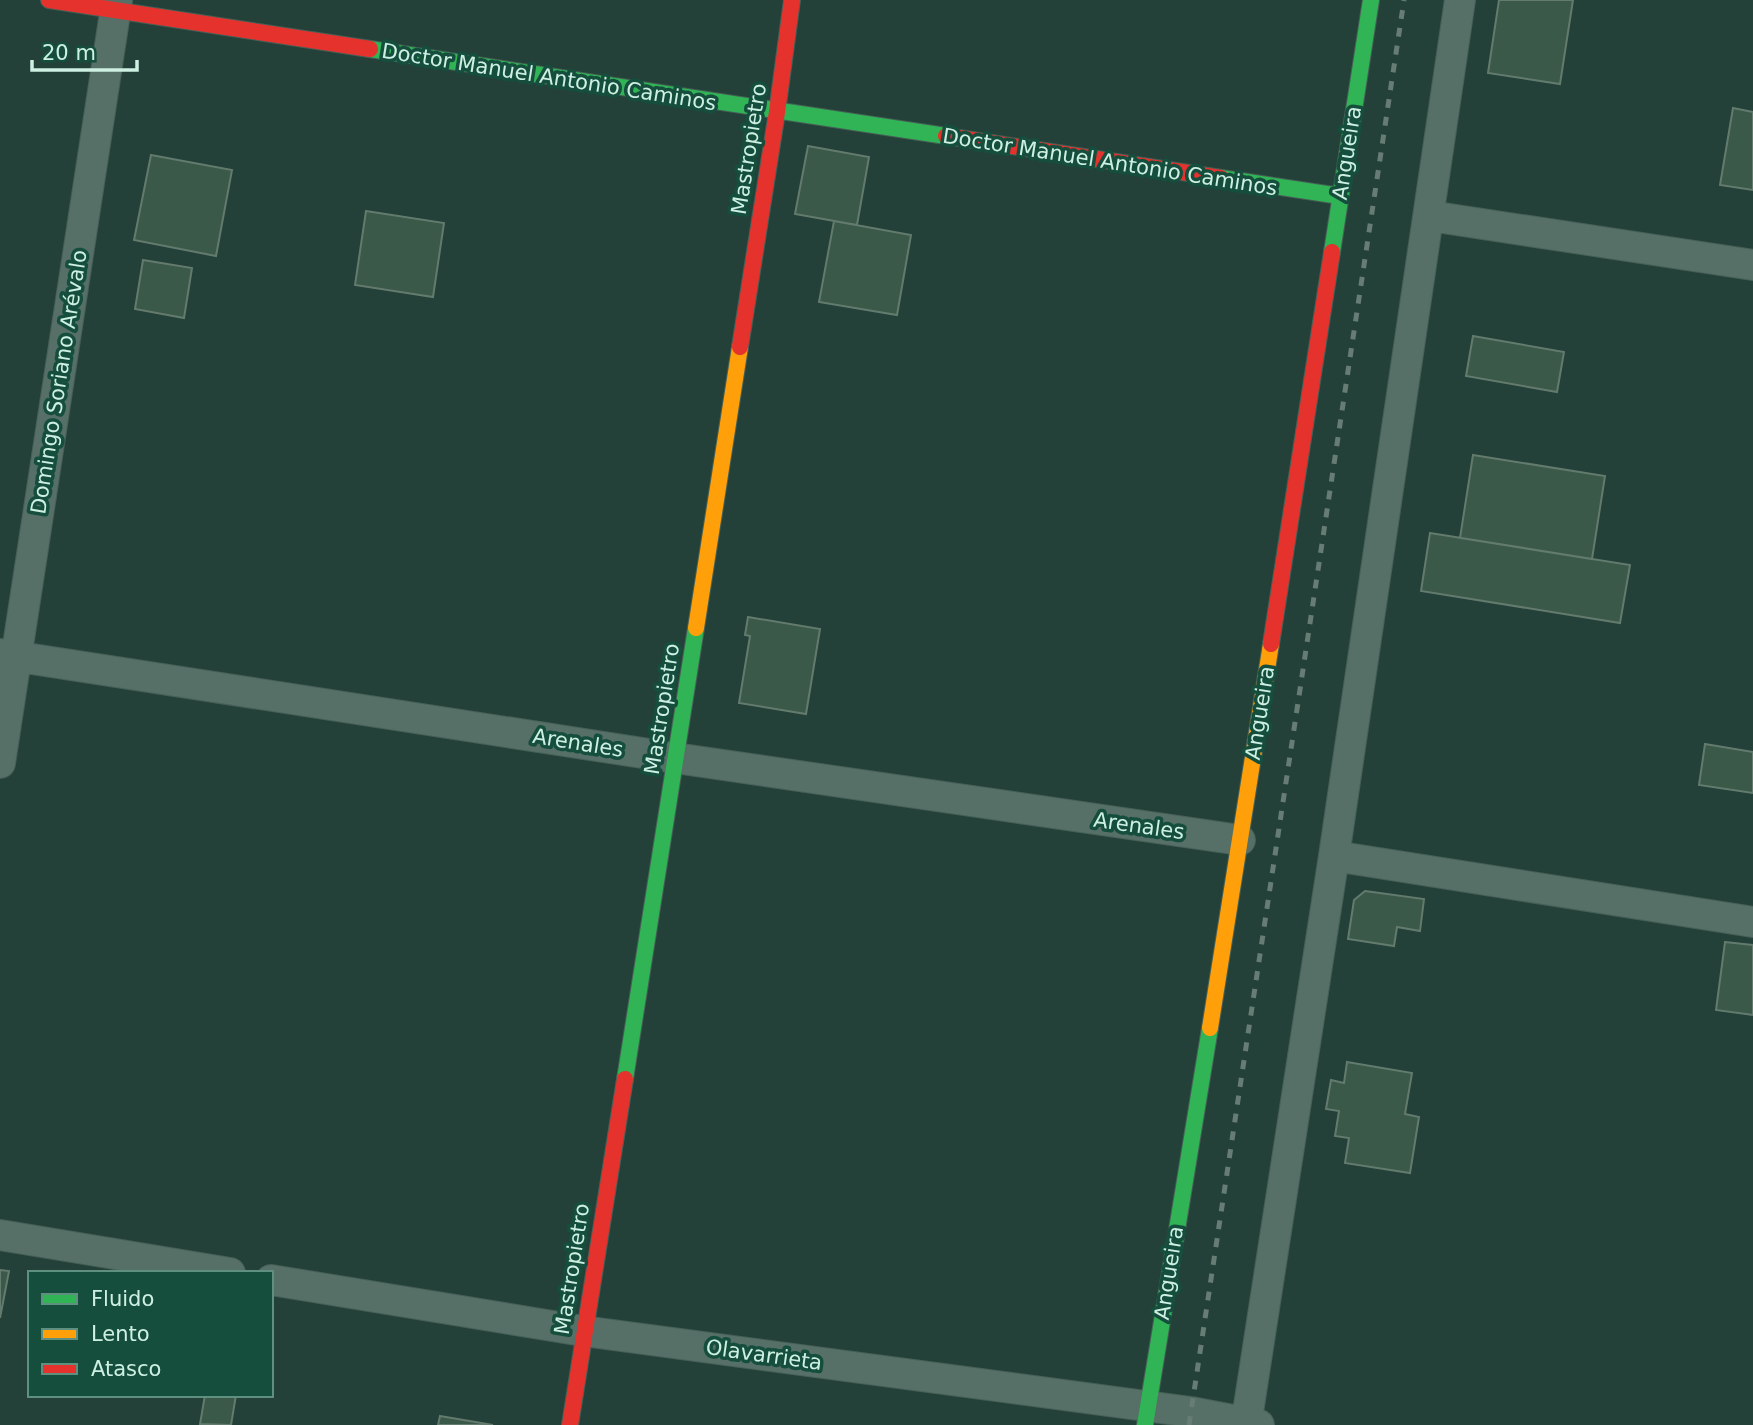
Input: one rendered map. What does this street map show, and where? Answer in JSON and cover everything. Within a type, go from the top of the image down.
[{"type":"street","name":"Doctor Manuel Antonio Caminos","points":[[49,0],[116,5],[777,112],[1340,196]]},
{"type":"street","name":"Mastropietro","points":[[570,1425],[777,112],[792,0]]},
{"type":"street","name":"Angueira","points":[[1146,1416],[1240,840],[1371,0]]},
{"type":"street","points":[[1250,1424],[1460,0]]},
{"type":"street","name":"Domingo Soriano Arévalo","points":[[0,763],[8,656],[116,5]]},
{"type":"street","points":[[1430,216],[1753,265]]},
{"type":"street","name":"Arenales","points":[[8,656],[675,758],[1240,840]]},
{"type":"street","points":[[1334,856],[1753,922]]},
{"type":"street","points":[[0,1235],[218,1271]]},
{"type":"street","name":"Olavarrieta","points":[[273,1280],[583,1331],[1146,1416],[1191,1412],[1250,1424]]},
{"type":"building","points":[[1499,0],[1573,0],[1560,84],[1488,73]]},
{"type":"building","points":[[1733,108],[1753,112],[1753,190],[1720,185]]},
{"type":"building","points":[[808,146],[869,157],[857,225],[795,214]]},
{"type":"building","points":[[151,155],[232,170],[216,256],[134,240]]},
{"type":"building","points":[[366,211],[444,223],[433,297],[355,285]]},
{"type":"building","points":[[834,221],[911,235],[897,315],[819,302]]},
{"type":"building","points":[[143,260],[192,268],[184,318],[135,309]]},
{"type":"building","points":[[1473,336],[1564,352],[1557,392],[1466,376]]},
{"type":"building","points":[[1473,455],[1605,476],[1592,559],[1460,538]]},
{"type":"building","points":[[1430,533],[1630,565],[1620,623],[1421,591]]},
{"type":"building","points":[[748,617],[820,629],[806,714],[739,703],[750,636],[745,635]]},
{"type":"building","points":[[1705,744],[1753,752],[1753,793],[1699,785]]},
{"type":"building","points":[[1365,891],[1424,899],[1420,931],[1397,927],[1394,946],[1348,939],[1354,900]]},
{"type":"building","points":[[1725,942],[1753,945],[1753,1015],[1716,1010]]},
{"type":"building","points":[[1347,1062],[1412,1073],[1405,1114],[1419,1117],[1410,1173],[1345,1163],[1349,1138],[1335,1136],[1339,1111],[1326,1109],[1331,1080],[1344,1083]]},
{"type":"building","points":[[0,1270],[9,1271],[0,1318]]},
{"type":"building","points":[[205,1397],[236,1397],[231,1425],[200,1424]]},
{"type":"building","points":[[440,1416],[493,1425],[438,1425]]},
{"type":"railway","points":[[1189,1425],[1404,0]]},
{"type":"traffic: fast","points":[[1332,252],[1371,0]]},
{"type":"traffic: fast","points":[[370,49],[946,136]]},
{"type":"traffic: fast","points":[[1221,178],[1340,196]]},
{"type":"traffic: fast","points":[[625,1079],[696,628]]},
{"type":"traffic: fast","points":[[1145,1425],[1210,1028]]},
{"type":"traffic: slow","points":[[696,628],[740,347]]},
{"type":"traffic: slow","points":[[1210,1028],[1271,644]]},
{"type":"traffic: jam","points":[[49,0],[370,49]]},
{"type":"traffic: jam","points":[[740,347],[792,0]]},
{"type":"traffic: jam","points":[[946,136],[1221,178]]},
{"type":"traffic: jam","points":[[1271,644],[1332,252]]},
{"type":"traffic: jam","points":[[570,1425],[625,1079]]}]
